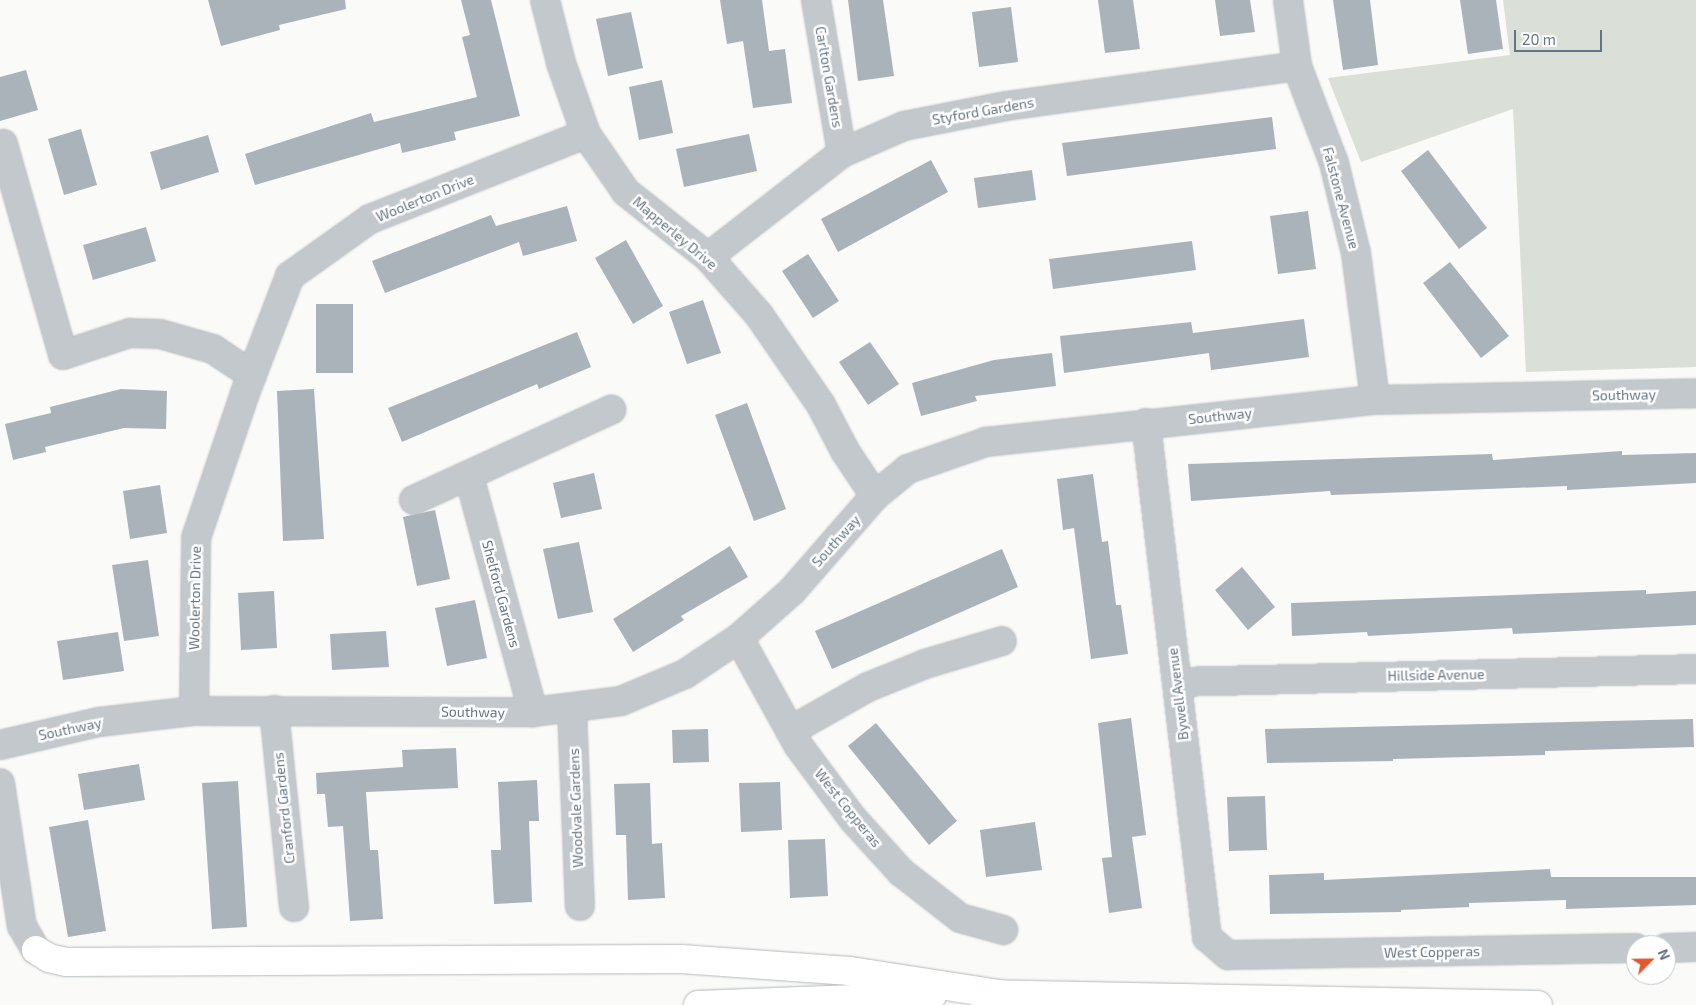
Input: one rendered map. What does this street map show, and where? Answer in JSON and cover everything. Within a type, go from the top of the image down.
[{"type":"highway","points":[[36,950],[49,958],[67,962],[680,958],[850,971],[998,994]]},
{"type":"highway","points":[[698,1005],[998,994],[1538,1005]]},
{"type":"street","name":"Mapperley Drive","points":[[545,0],[561,63],[586,134],[626,192],[708,257],[759,315],[821,405],[845,451],[875,496]]},
{"type":"street","name":"Carlton Gardens","points":[[816,0],[842,153]]},
{"type":"street","name":"Falstone Avenue","points":[[1288,0],[1297,66],[1334,163],[1356,253],[1375,400]]},
{"type":"street","name":"Styford Gardens","points":[[708,257],[842,153],[904,126],[1006,106],[1297,66]]},
{"type":"street","name":"Woolerton Drive","points":[[194,711],[196,538],[252,375],[290,276],[370,219],[586,134]]},
{"type":"street","points":[[3,144],[7,187],[63,355],[130,333],[160,334],[214,349],[252,375]]},
{"type":"street","name":"Southway","points":[[0,745],[99,722],[194,711],[533,712],[572,709],[621,701],[685,674],[739,638],[792,591],[875,496],[908,469],[986,442],[1146,423],[1375,400],[1696,393]]},
{"type":"street","points":[[414,500],[611,410]]},
{"type":"street","name":"Bywell Avenue","points":[[1146,423],[1207,937],[1228,955]]},
{"type":"street","name":"Shelford Gardens","points":[[469,476],[533,712]]},
{"type":"street","name":"West Copperas","points":[[739,638],[790,731],[853,819],[901,872],[960,918],[1003,930]]},
{"type":"street","points":[[790,731],[868,686],[925,664],[1002,641]]},
{"type":"street","name":"Hillside Avenue","points":[[1177,682],[1696,669]]},
{"type":"street","name":"Woodvale Gardens","points":[[572,709],[580,906]]},
{"type":"street","name":"Cranford Gardens","points":[[274,710],[294,907]]},
{"type":"street","points":[[0,783],[22,926],[36,950]]},
{"type":"street","points":[[1676,948],[1696,947]]},
{"type":"street","name":"West Copperas","points":[[1228,955],[1626,948]]},
{"type":"shaded area","points":[[1503,0],[1696,0],[1696,367],[1526,372],[1513,109],[1361,162],[1328,78],[1510,55]]},
{"type":"building","points":[[208,0],[345,0],[346,9],[279,25],[280,30],[221,46]]},
{"type":"building","points":[[461,0],[491,0],[520,116],[454,132],[456,140],[402,153],[400,143],[255,185],[245,154],[371,113],[374,122],[477,97],[462,37],[470,35]]},
{"type":"building","points":[[720,0],[762,0],[769,51],[785,49],[792,103],[753,108],[743,41],[727,44]]},
{"type":"building","points":[[848,0],[883,0],[894,76],[858,81]]},
{"type":"building","points":[[1098,0],[1133,0],[1140,49],[1105,53]]},
{"type":"building","points":[[1215,0],[1250,0],[1255,32],[1220,36]]},
{"type":"building","points":[[1333,0],[1370,0],[1378,65],[1343,70]]},
{"type":"building","points":[[1460,0],[1496,0],[1503,49],[1468,54]]},
{"type":"building","points":[[1011,7],[1018,62],[979,67],[972,12]]},
{"type":"building","points":[[631,12],[643,68],[608,76],[596,19]]},
{"type":"building","points":[[26,70],[38,110],[0,121],[0,77]]},
{"type":"building","points":[[662,80],[673,133],[639,140],[629,87]]},
{"type":"building","points":[[1272,117],[1276,149],[1067,176],[1062,143]]},
{"type":"building","points":[[81,129],[97,185],[64,195],[48,139]]},
{"type":"building","points":[[749,134],[757,171],[684,187],[676,149]]},
{"type":"building","points":[[208,135],[219,172],[161,190],[150,152]]},
{"type":"building","points":[[1428,150],[1487,228],[1459,249],[1401,171]]},
{"type":"building","points":[[931,160],[948,192],[838,252],[821,219]]},
{"type":"building","points":[[1032,170],[1036,200],[978,208],[974,178]]},
{"type":"building","points":[[567,206],[577,241],[523,256],[519,242],[385,293],[372,261],[491,215],[496,226]]},
{"type":"building","points":[[1308,211],[1316,269],[1278,274],[1270,216]]},
{"type":"building","points":[[146,227],[156,261],[93,280],[83,245]]},
{"type":"building","points":[[626,240],[663,306],[633,324],[595,258]]},
{"type":"building","points":[[1192,241],[1196,270],[1053,289],[1049,259]]},
{"type":"building","points":[[808,254],[839,301],[813,318],[782,271]]},
{"type":"building","points":[[1450,262],[1509,336],[1481,358],[1423,283]]},
{"type":"building","points":[[703,300],[721,353],[687,364],[669,312]]},
{"type":"building","points":[[316,304],[353,304],[353,373],[316,373]]},
{"type":"building","points":[[1304,319],[1309,357],[1211,370],[1209,353],[1064,373],[1060,336],[1191,322],[1193,333]]},
{"type":"building","points":[[577,332],[591,367],[539,389],[537,384],[402,442],[388,408]]},
{"type":"building","points":[[870,342],[899,384],[868,405],[839,362]]},
{"type":"building","points":[[1052,353],[1056,386],[975,396],[977,401],[921,416],[912,383],[994,360]]},
{"type":"building","points":[[121,389],[167,391],[166,429],[124,428],[45,447],[46,452],[13,460],[5,424],[51,413],[50,407]]},
{"type":"building","points":[[314,389],[324,539],[283,541],[277,391]]},
{"type":"building","points":[[747,403],[786,509],[754,521],[715,415]]},
{"type":"building","points":[[1622,451],[1622,455],[1696,453],[1696,483],[1567,490],[1567,486],[1331,495],[1330,491],[1191,501],[1188,464],[1492,454],[1493,460]]},
{"type":"building","points":[[594,473],[602,509],[561,518],[553,483]]},
{"type":"building","points":[[1093,474],[1102,542],[1108,541],[1116,605],[1121,605],[1128,654],[1091,659],[1074,528],[1063,530],[1057,479]]},
{"type":"building","points":[[160,485],[167,533],[130,539],[123,491]]},
{"type":"building","points":[[435,510],[450,579],[417,586],[403,517]]},
{"type":"building","points":[[579,542],[593,612],[558,619],[543,549]]},
{"type":"building","points":[[730,546],[748,577],[681,616],[684,620],[633,652],[613,619]]},
{"type":"building","points":[[1002,549],[1018,587],[832,669],[815,631]]},
{"type":"building","points":[[148,560],[159,636],[124,641],[112,565]]},
{"type":"building","points":[[1242,567],[1275,607],[1248,630],[1215,590]]},
{"type":"building","points":[[1646,590],[1646,594],[1696,591],[1696,625],[1513,634],[1512,628],[1368,636],[1367,632],[1292,636],[1291,603]]},
{"type":"building","points":[[274,591],[277,648],[241,650],[238,593]]},
{"type":"building","points":[[475,600],[487,658],[447,666],[435,608]]},
{"type":"building","points":[[386,631],[389,667],[332,670],[330,634]]},
{"type":"building","points":[[118,632],[124,671],[63,680],[57,641]]},
{"type":"building","points":[[1131,718],[1146,835],[1132,837],[1142,908],[1109,913],[1102,858],[1112,857],[1098,723]]},
{"type":"building","points":[[1693,719],[1694,747],[1545,751],[1545,755],[1393,759],[1393,761],[1267,763],[1265,729]]},
{"type":"building","points":[[876,723],[957,821],[929,845],[848,746]]},
{"type":"building","points":[[708,729],[709,762],[673,763],[672,730]]},
{"type":"building","points":[[456,748],[458,788],[366,792],[370,850],[378,850],[383,919],[350,921],[343,826],[328,827],[325,794],[317,794],[316,773],[403,767],[402,750]]},
{"type":"building","points":[[139,764],[145,800],[84,810],[78,774]]},
{"type":"building","points":[[537,780],[539,821],[529,821],[532,902],[494,904],[491,850],[501,850],[498,782]]},
{"type":"building","points":[[238,781],[247,927],[212,929],[202,783]]},
{"type":"building","points":[[780,782],[782,830],[741,832],[739,783]]},
{"type":"building","points":[[650,783],[652,844],[662,843],[665,898],[628,900],[626,835],[616,835],[614,784]]},
{"type":"building","points":[[1265,796],[1267,850],[1229,851],[1227,797]]},
{"type":"building","points":[[88,820],[106,931],[68,937],[49,827]]},
{"type":"building","points":[[1035,822],[1042,870],[986,877],[980,830]]},
{"type":"building","points":[[825,839],[828,896],[790,898],[788,840]]},
{"type":"building","points":[[1550,869],[1551,877],[1696,877],[1696,905],[1566,909],[1566,900],[1469,903],[1469,907],[1401,910],[1401,912],[1270,914],[1269,875],[1324,873],[1324,880]]}]
